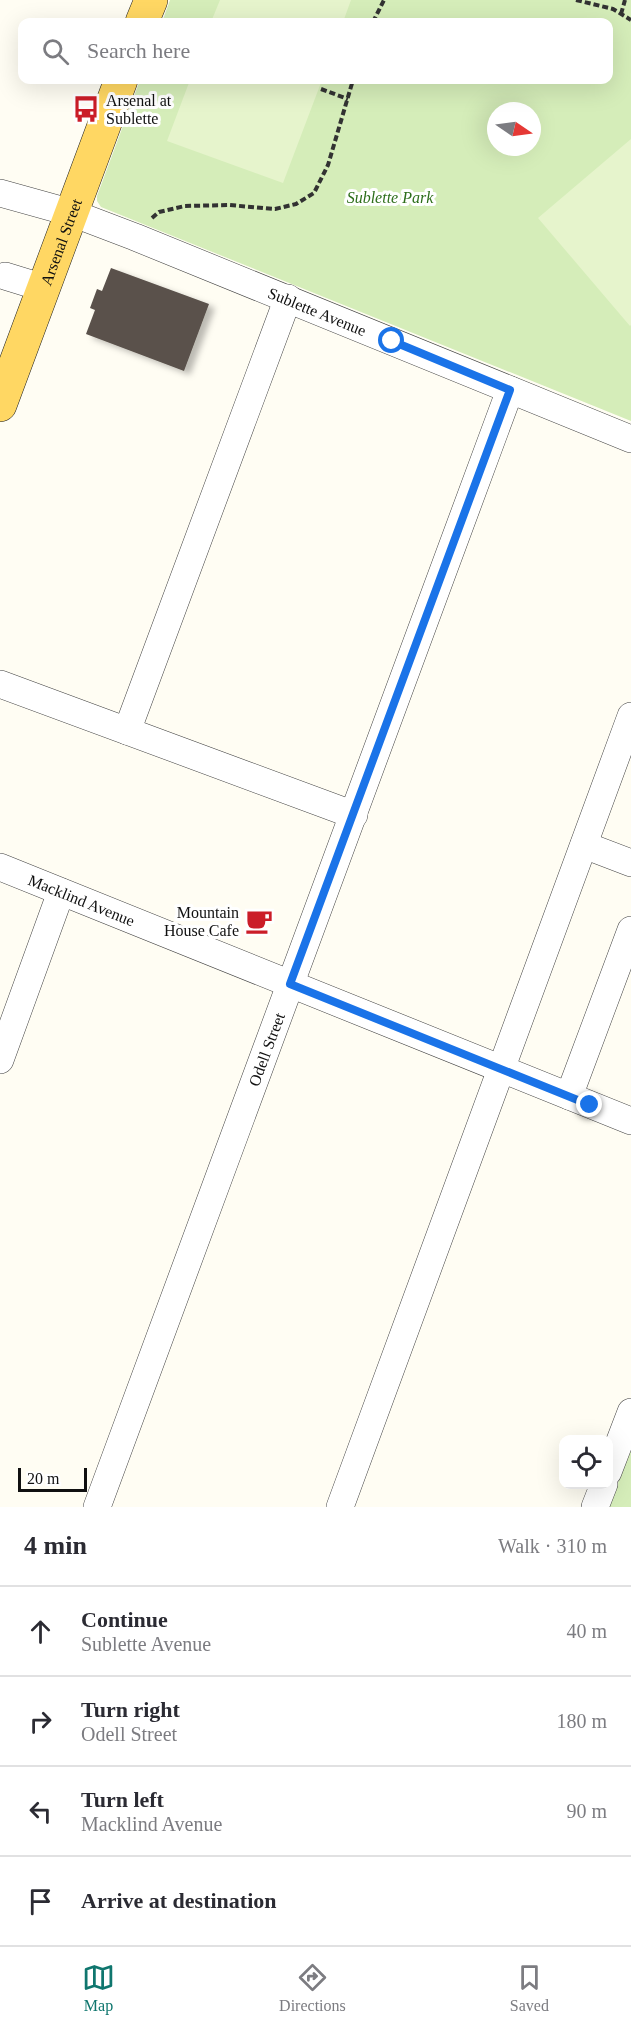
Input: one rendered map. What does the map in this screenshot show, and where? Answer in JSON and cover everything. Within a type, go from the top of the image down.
[{"type":"main road","points":[[144,18],[151,0]]},
{"type":"main road","name":"Arsenal Street","points":[[0,405],[120,84]]},
{"type":"street","name":"Sublette Avenue","points":[[0,193],[72,213],[288,298],[631,439]]},
{"type":"street","points":[[5,276],[44,288]]},
{"type":"street","points":[[126,730],[288,298]]},
{"type":"street","name":"Odell Street","points":[[97,1507],[510,390]]},
{"type":"street","points":[[0,684],[354,816]]},
{"type":"street","points":[[340,1507],[631,716]]},
{"type":"street","points":[[584,845],[631,863]]},
{"type":"street","name":"Macklind Avenue","points":[[0,867],[631,1121]]},
{"type":"street","points":[[0,1060],[61,892]]},
{"type":"street","points":[[569,1096],[631,930]]},
{"type":"street","points":[[613,1461],[631,1412]]},
{"type":"street","points":[[595,1507],[602,1489]]},
{"type":"path","points":[[376,18],[384,0]]},
{"type":"path","points":[[576,0],[598,4],[631,20]]},
{"type":"path","points":[[621,14],[625,0]]},
{"type":"path","points":[[152,218],[159,212],[185,206],[229,205],[275,209],[296,204],[314,193],[328,165],[352,84]]},
{"type":"path","points":[[321,89],[348,99]]},
{"type":"green space","name":"Sublette Park","points":[[170,0],[631,0],[631,421],[101,207],[97,201],[139,84],[613,84],[613,18],[163,18]]},
{"type":"green space","points":[[220,0],[351,0],[344,18],[213,18]]},
{"type":"green space","points":[[188,84],[320,84],[283,183],[167,141]]},
{"type":"green space","points":[[631,139],[631,325],[630,326],[538,218]]},
{"type":"green space","points":[[631,1448],[631,1507],[609,1507]]},
{"type":"building","points":[[111,268],[209,304],[184,371],[86,334],[95,310],[90,308],[97,289],[102,291]]},
{"type":"place","name":"Arsenal at Sublette","points":[[86,109]]},
{"type":"place","name":"Mountain House Cafe","points":[[259,921]]},
{"type":"route","points":[[392,341],[510,390],[290,984],[590,1105]]}]
